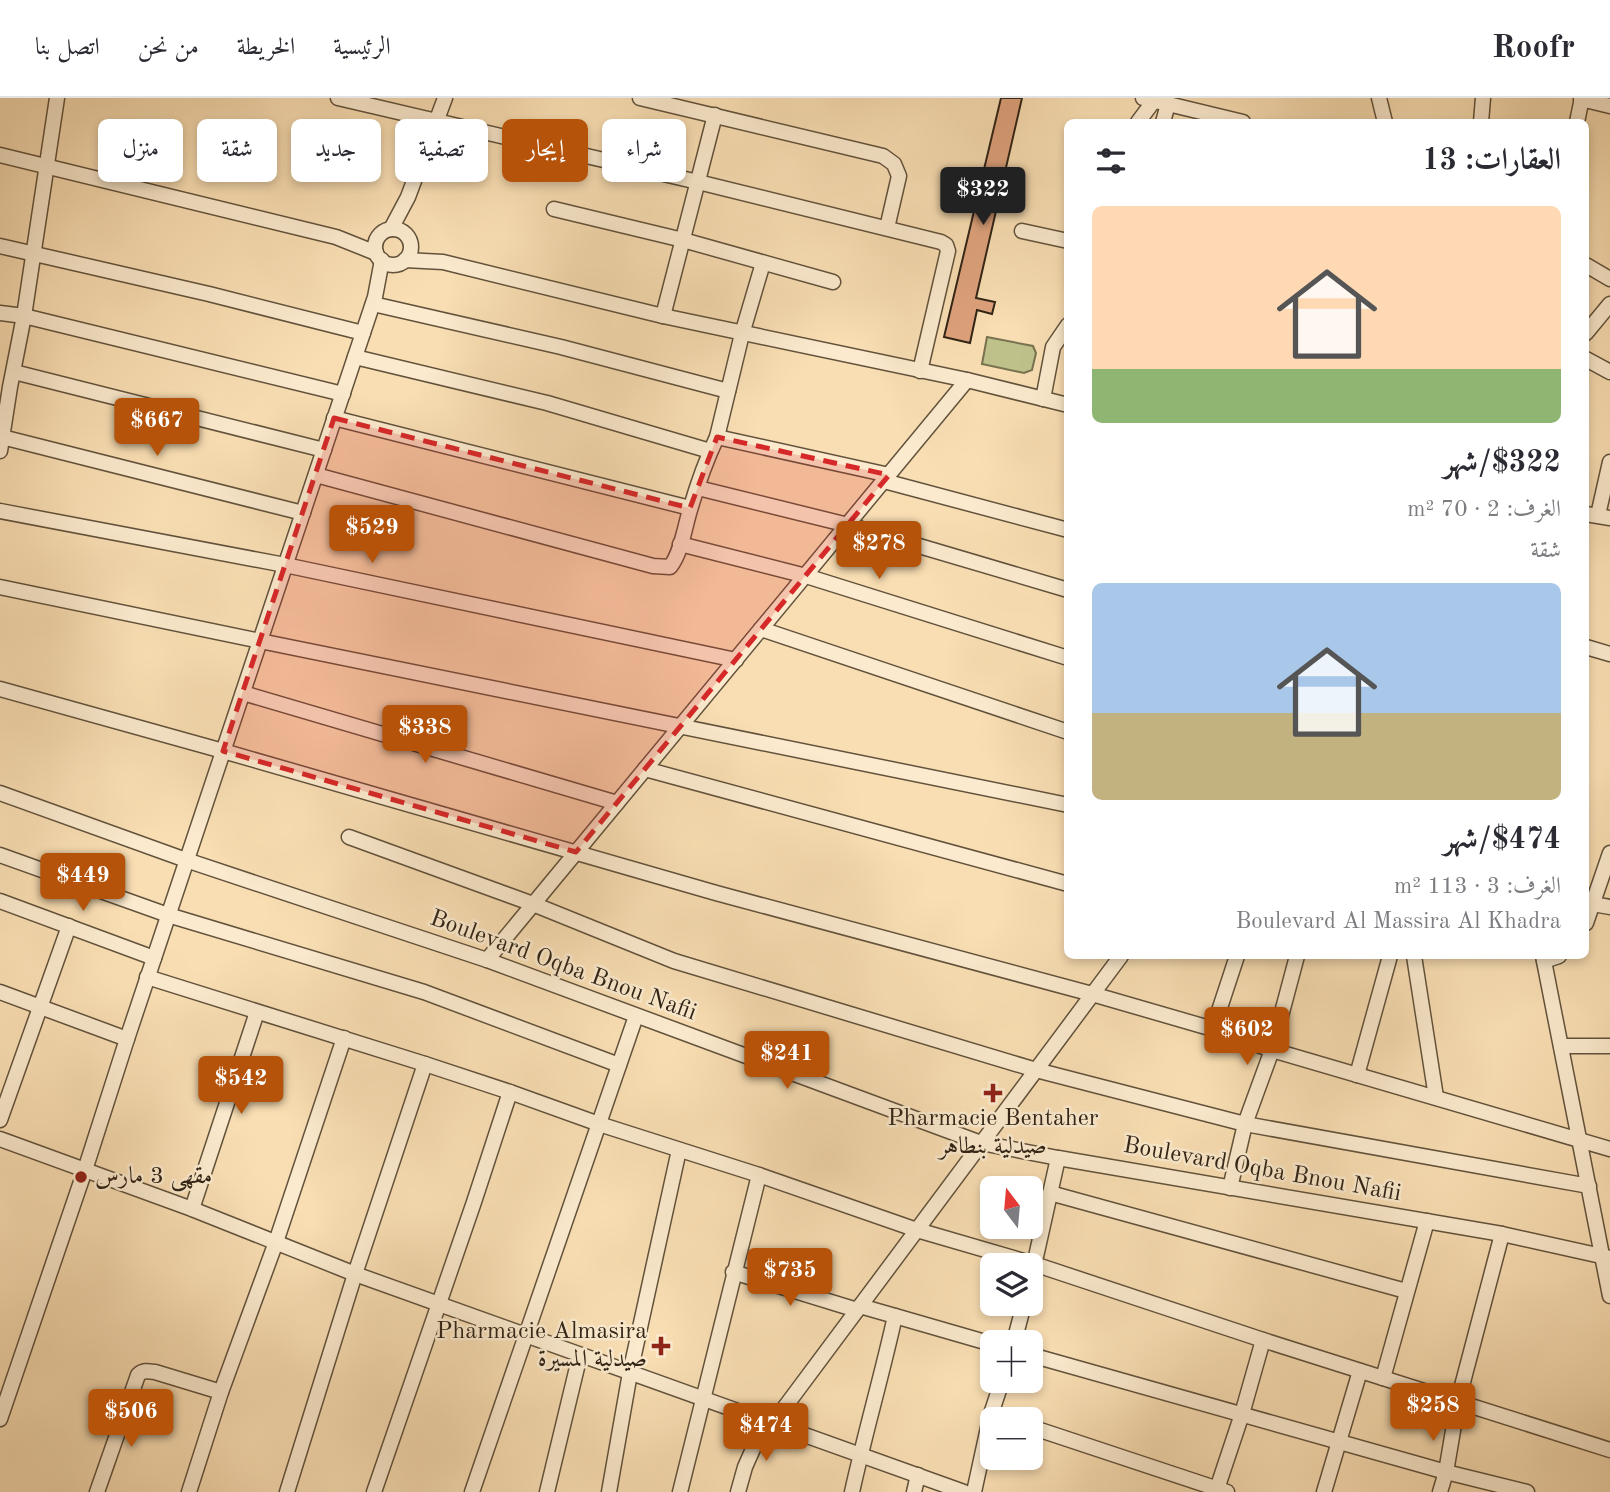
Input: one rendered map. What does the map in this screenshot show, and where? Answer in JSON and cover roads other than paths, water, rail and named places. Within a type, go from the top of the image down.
[{"type":"street","points":[[57,98],[14,372],[5,386],[1,446],[303,513]]},
{"type":"street","points":[[338,98],[428,119]]},
{"type":"street","points":[[438,119],[445,98]]},
{"type":"street","points":[[640,98],[883,156],[894,164],[900,176],[887,228]]},
{"type":"street","points":[[1379,98],[1383,119]]},
{"type":"street","points":[[1481,119],[1483,98]]},
{"type":"street","points":[[1578,119],[1581,99],[1610,106]]},
{"type":"street","points":[[1155,100],[1189,116],[1216,119]]},
{"type":"street","points":[[1140,119],[1155,100]]},
{"type":"street","points":[[1155,100],[1162,119]]},
{"type":"street","points":[[663,316],[715,115]]},
{"type":"street","points":[[488,133],[941,242],[948,251],[920,371]]},
{"type":"street","points":[[0,155],[336,237],[389,264],[443,262],[742,334],[967,380],[1043,399],[1064,400]]},
{"type":"street","points":[[0,1419],[374,301],[379,257],[375,244],[408,197],[414,182]]},
{"type":"street","points":[[374,301],[411,253],[408,197]]},
{"type":"street","points":[[554,209],[683,240],[832,282]]},
{"type":"street","points":[[336,237],[399,229],[443,262]]},
{"type":"street","points":[[1022,231],[1064,240]]},
{"type":"street","points":[[0,246],[363,333]]},
{"type":"street","points":[[316,475],[653,566],[670,567],[676,559],[690,508],[717,437],[763,262]]},
{"type":"street","points":[[1589,267],[1610,279]]},
{"type":"street","points":[[374,301],[728,391]]},
{"type":"street","points":[[1589,329],[1610,304]]},
{"type":"street","points":[[0,313],[24,316],[343,394]]},
{"type":"street","points":[[1043,399],[1054,346],[1064,332]]},
{"type":"street","points":[[355,356],[547,404],[710,451]]},
{"type":"street","points":[[1589,361],[1610,372]]},
{"type":"street","points":[[14,372],[324,450]]},
{"type":"street","points":[[487,960],[967,380]]},
{"type":"street","points":[[334,418],[690,508]]},
{"type":"street","points":[[717,437],[886,478],[1064,529]]},
{"type":"street","points":[[1598,516],[1610,462]]},
{"type":"street","points":[[698,488],[848,524],[1064,589]]},
{"type":"street","points":[[0,511],[285,565],[736,660]]},
{"type":"street","points":[[680,544],[806,576],[1064,657]]},
{"type":"street","points":[[0,587],[1064,804]]},
{"type":"street","points":[[761,629],[1064,731]]},
{"type":"street","points":[[1589,648],[1610,654]]},
{"type":"street","points":[[0,689],[783,912],[1093,994],[1213,1029],[1272,1050],[1610,1149]]},
{"type":"street","points":[[243,693],[617,803]]},
{"type":"street","points":[[645,769],[1064,883]]},
{"type":"street","name":"Boulevard Oqba Bnou Nafii","points":[[0,793],[186,860],[487,960],[981,1143],[1502,1234],[1606,1257]]},
{"type":"street","points":[[349,837],[533,904],[674,961],[1036,1070],[1245,1124],[1588,1186]]},
{"type":"street","points":[[1589,915],[1610,853]]},
{"type":"street","points":[[0,855],[168,915],[424,992],[619,1065]]},
{"type":"street","points":[[0,901],[154,958]]},
{"type":"street","points":[[1593,904],[1610,907]]},
{"type":"street","points":[[0,1120],[69,926]]},
{"type":"street","points":[[738,1492],[757,1440],[773,1423],[1119,959]]},
{"type":"street","points":[[1213,1029],[1236,959]]},
{"type":"street","points":[[1230,1188],[1245,1124],[1272,1050],[1296,959]]},
{"type":"street","points":[[1357,1075],[1389,959]]},
{"type":"street","points":[[1414,959],[1436,1097]]},
{"type":"street","points":[[1549,959],[1561,1046],[1588,1186],[1606,1257],[1610,1296]]},
{"type":"street","points":[[147,977],[425,1063],[982,1253]]},
{"type":"street","points":[[0,992],[127,1039]]},
{"type":"street","points":[[192,1209],[257,1012]]},
{"type":"street","points":[[472,1492],[636,1016]]},
{"type":"street","points":[[189,1492],[344,1038]]},
{"type":"street","points":[[1561,1046],[1610,1046]]},
{"type":"street","points":[[287,1492],[425,1063]]},
{"type":"street","points":[[374,1492],[510,1092]]},
{"type":"street","points":[[0,1139],[192,1209],[355,1274],[964,1492]]},
{"type":"street","points":[[609,1492],[630,1373],[679,1150]]},
{"type":"street","points":[[1037,1253],[1058,1158]]},
{"type":"street","points":[[680,1492],[759,1175]]},
{"type":"street","points":[[1049,1193],[1406,1291]]},
{"type":"street","points":[[1383,1378],[1427,1221]]},
{"type":"street","points":[[1440,1492],[1458,1401],[1502,1234]]},
{"type":"street","points":[[733,1272],[980,1341]]},
{"type":"street","points":[[1043,1274],[1263,1340],[1610,1450]]},
{"type":"street","points":[[852,1492],[895,1316]]},
{"type":"street","points":[[1043,1431],[1220,1491],[1263,1340]]},
{"type":"street","points":[[547,1492],[580,1355]]},
{"type":"street","points":[[1043,1358],[1446,1472],[1527,1492]]},
{"type":"street","points":[[1324,1492],[1360,1371]]},
{"type":"street","points":[[97,1492],[141,1372],[155,1372],[221,1392]]},
{"type":"street","points":[[974,1492],[980,1464]]},
{"type":"street","points":[[915,1492],[918,1475]]},
{"type":"place","name":"Pharmacie Bentaher صيدلية بنطاهر","points":[[993,1093]]},
{"type":"place","name":"مقهى 3 مارس","points":[[81,1177]]},
{"type":"place","name":"Pharmacie Almasira صيدلية المسيرة","points":[[661,1346]]}]
